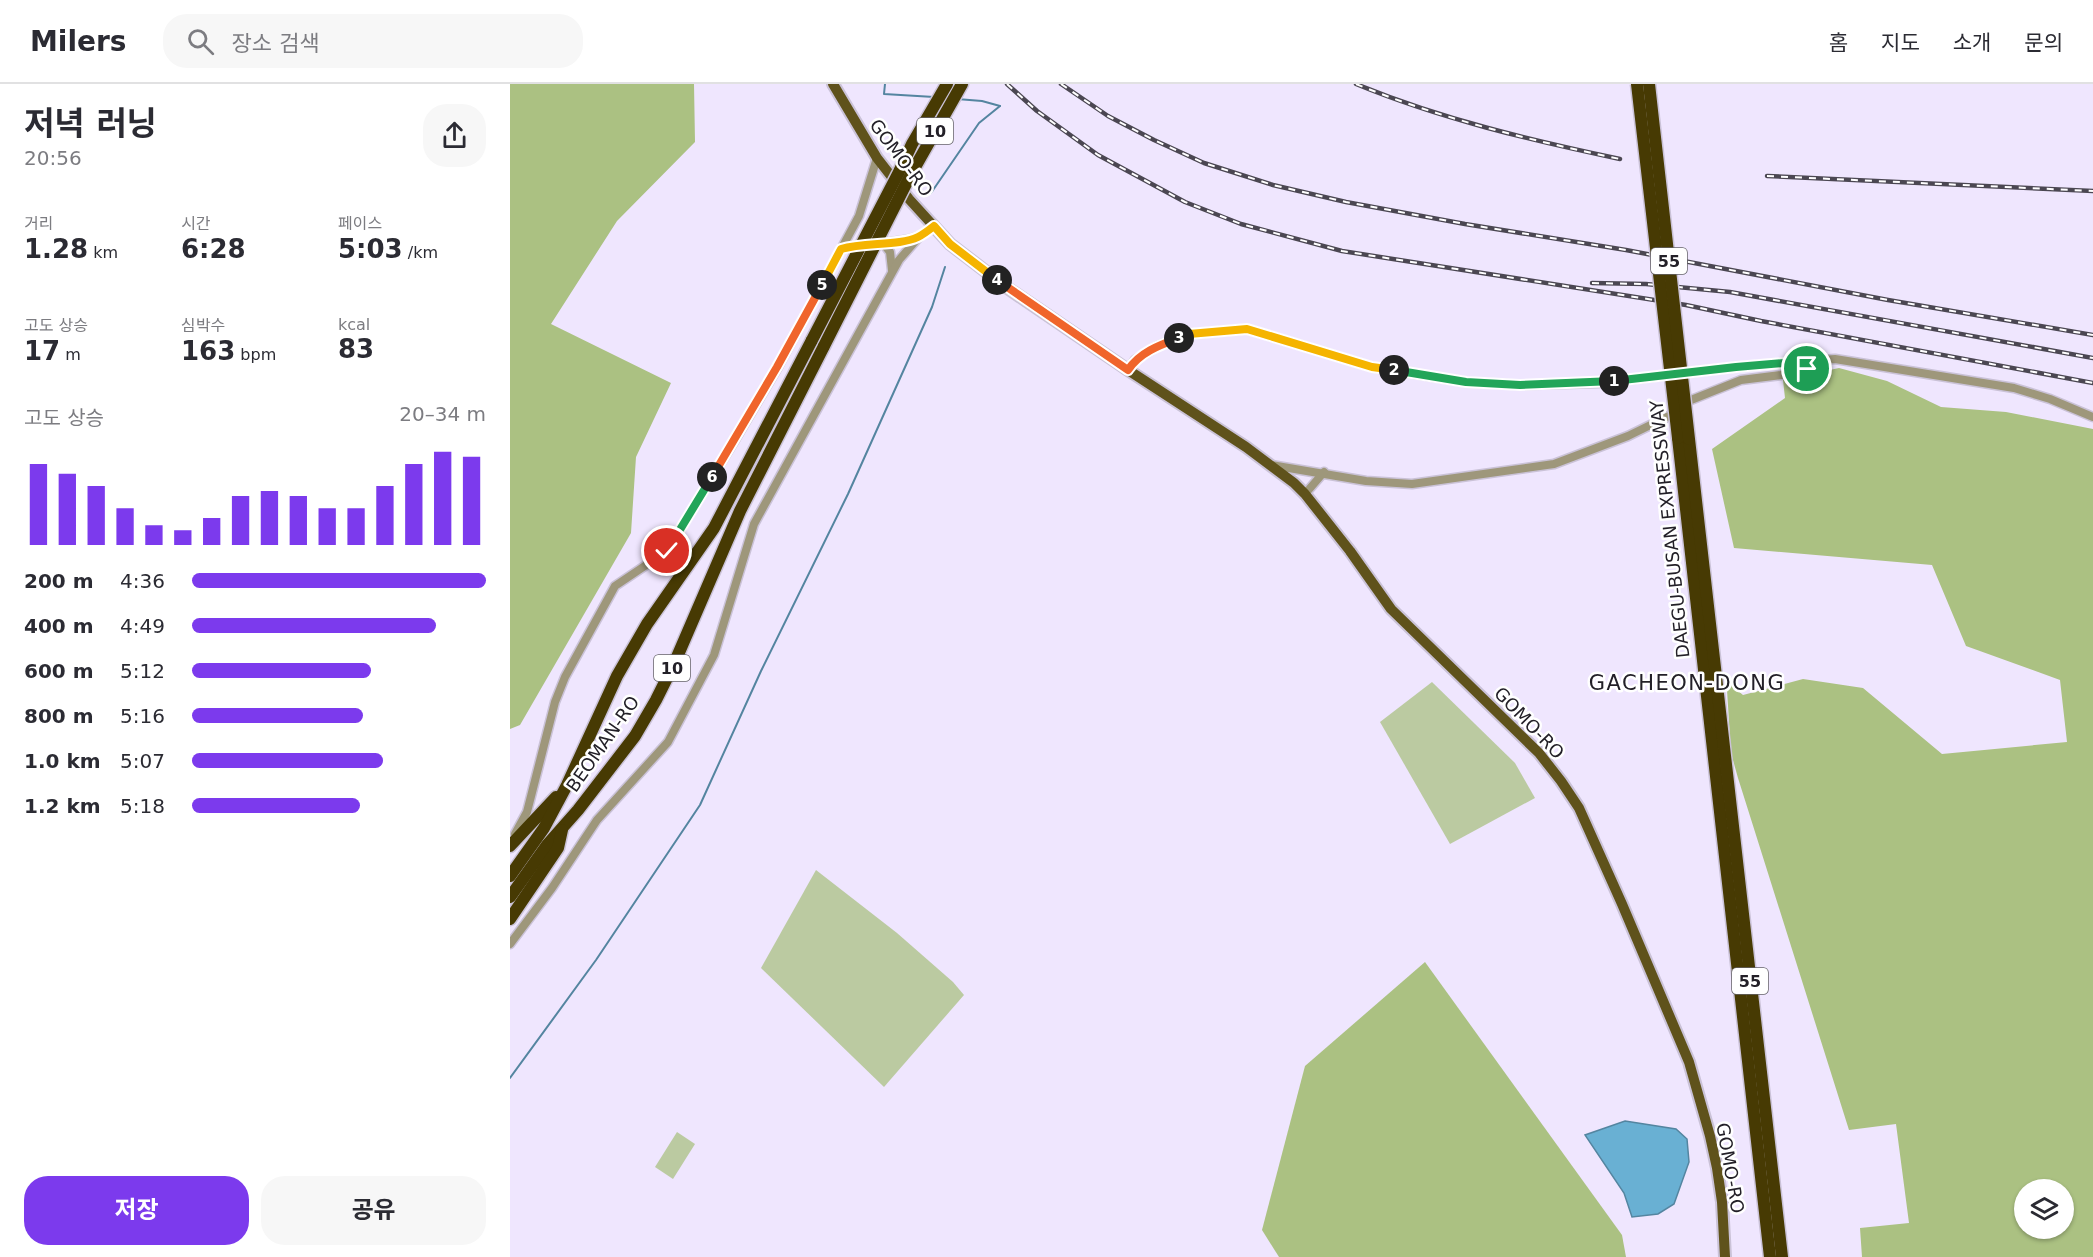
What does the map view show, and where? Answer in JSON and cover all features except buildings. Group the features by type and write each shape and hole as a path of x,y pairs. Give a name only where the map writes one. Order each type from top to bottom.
{"highway":[{"name":"BEOMAN-RO","path":"510,876 544,828 567,785 617,676 647,624 714,528 873,224 912,144 948,84"},
{"name":"BEOMAN-RO","path":"510,897 547,845 635,736 656,700 674,664 740,511 915,168 962,84"},
{"name":"DAEGU-BUSAN EXPRESSWAY","path":"1637,84 1683,439"},
{"name":"DAEGU-BUSAN EXPRESSWAY","path":"1649,84 1683,439 1702,608 1782,1257"},
{"name":"DAEGU-BUSAN EXPRESSWAY","path":"1714,706 1770,1257"},
{"path":"510,844 567,785"},
{"path":"510,919 558,848 563,827"}],"main road":[{"name":"GOMO-RO","path":"833,84 877,158 909,199 950,244 1006,287 1271,465 1305,494 1390,609 1539,753 1579,808 1689,1062 1717,1168 1722,1202 1725,1257"}],"street":[{"path":"510,844 527,812 555,702 565,677 615,586 667,551 772,376 859,216 877,158"},
{"path":"510,944 552,888 597,820 668,742 714,655 753,524 892,271 904,253 919,237 934,226"},
{"path":"841,249 919,237"},
{"path":"882,242 890,252 892,271"},
{"path":"1128,370 1135,360 1158,346 1189,334 1247,329 1372,367 1466,382 1520,385 1598,382 1835,359 2014,388 2050,399 2093,417"},
{"path":"1271,465 1324,472 1366,481 1412,484 1554,464 1628,436 1675,413 1681,404 1698,396 1741,380 1807,369 1820,360"},
{"path":"1305,494 1324,472"}],"green space":[{"path":"510,84 694,84 695,142 617,221 551,324 671,383 636,457 631,533 520,725 510,729"},
{"path":"1839,368 1887,381 1941,407 2006,412 2093,429 2093,1257 1862,1257 1860,1228 1909,1223 1896,1124 1849,1130 1731,753 1727,690 1731,685 1743,695 1803,679 1863,688 1942,754 2067,742 2060,680 1966,646 1932,565 1734,548 1712,449 1785,398 1783,380"},
{"path":"1432,682 1515,763 1535,798 1450,844 1380,722"},
{"path":"816,870 897,933 953,982 964,995 884,1087 761,968"},
{"path":"1425,962 1622,1235 1626,1257 1279,1257 1262,1230 1305,1066"},
{"path":"677,1132 695,1144 673,1179 655,1167"}],"water":[{"path":"1625,1121 1676,1129 1687,1139 1689,1162 1674,1204 1658,1214 1632,1217 1624,1193 1585,1135"}],"waterway":[{"path":"885,84 884,94 934,97"},
{"path":"957,99 982,101 1000,106"},
{"path":"931,193 979,123 1000,106"},
{"path":"510,1078 596,960 700,805 761,671 848,494 932,307 945,267"}],"railway":[{"path":"1007,84 1037,111 1098,155 1185,202 1241,224 1342,251 1686,305 2093,383"},
{"path":"1061,84 1108,116 1154,140 1204,163 1273,185 1346,202 1465,224 1626,250 1888,300 2093,335"},
{"path":"1356,84 1420,108 1486,128 1620,159"},
{"path":"1767,176 2093,191"},
{"path":"1592,283 1646,284 1730,292 2093,358"}],"district":[{"name":"GACHEON-DONG","path":"1687,683"}],"route":[{"path":"667,551 735,440 813,304 841,249 864,244 909,240 919,237 934,226 950,244 1006,287 1128,370 1135,360 1158,346 1189,334 1247,329 1372,367 1466,382 1520,385 1598,382 1820,360 1807,369"}]}
